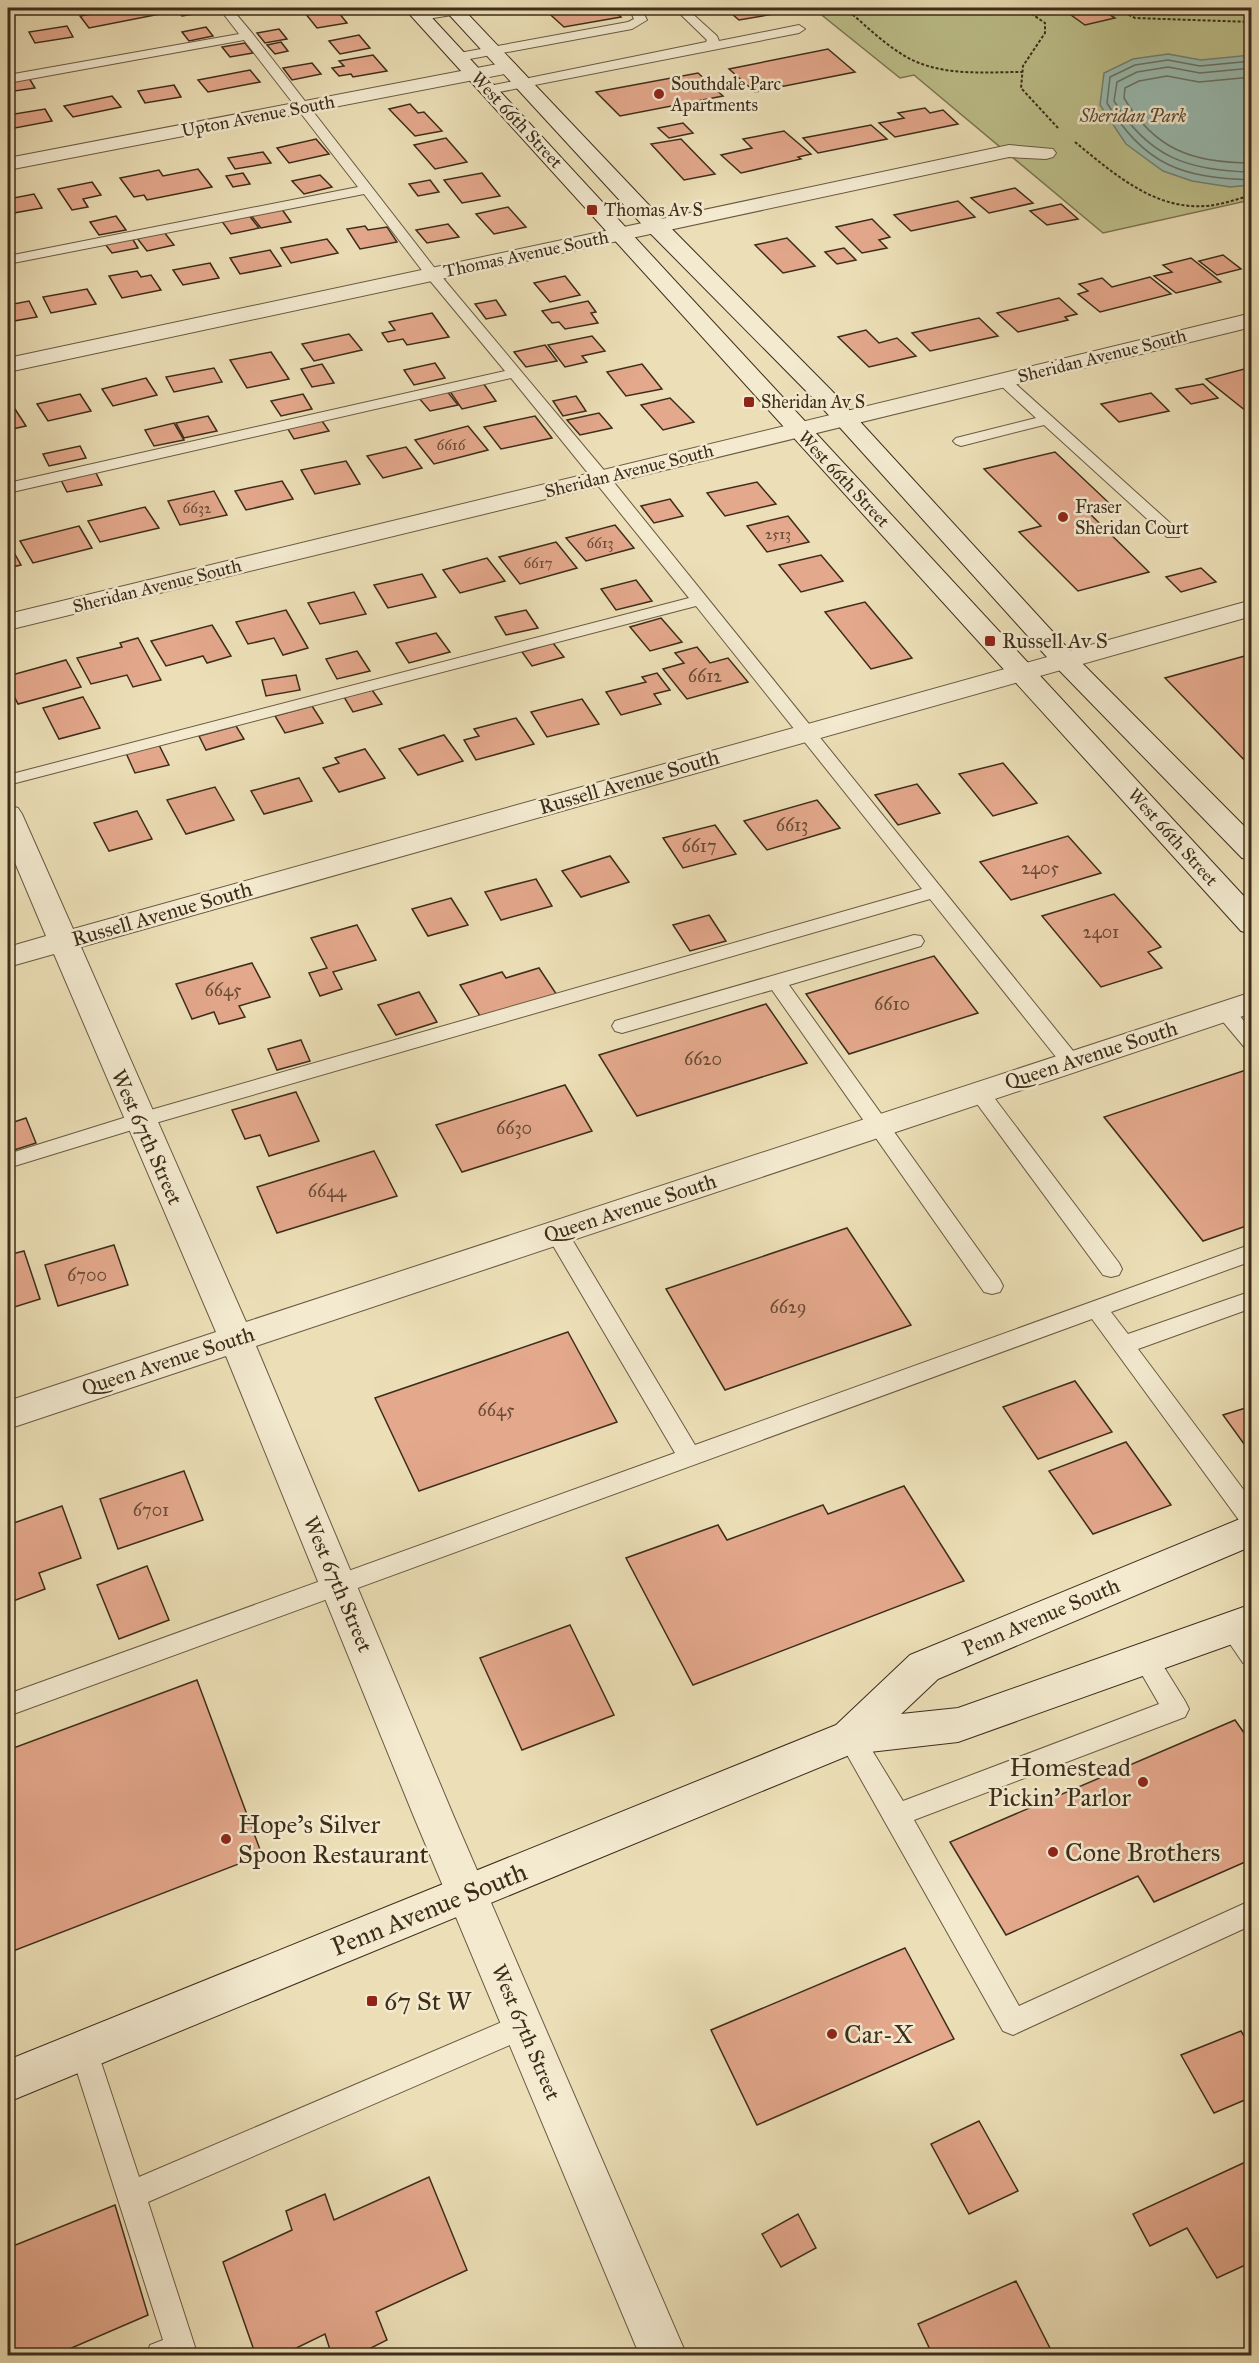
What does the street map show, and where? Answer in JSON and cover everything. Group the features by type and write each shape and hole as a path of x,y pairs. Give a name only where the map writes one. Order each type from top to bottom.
{"street":[{"name":"West 66th Street","path":"459,8 492,51 515,76 656,226 844,418 1064,660 1251,850"},
{"name":"West 66th Street","path":"417,12 622,234 798,430 1023,672 1251,924"},
{"name":"Upton Avenue South","path":"8,164 304,107 515,76"},
{"name":"Thomas Avenue South","path":"8,365 1009,151 1046,153"},
{"name":"Sheridan Avenue South","path":"8,622 1251,320"},
{"name":"Russell Avenue South","path":"8,957 1251,608"},
{"name":"West 67th Street","path":"8,814 236,1339 467,1894 664,2355"},
{"name":"Queen Avenue South","path":"8,1414 1238,1006"},
{"name":"Penn Avenue South","path":"850,1737 924,1667 1251,1529"},
{"name":"Penn Avenue South","path":"8,2081 850,1737 958,1725 1145,1659 1245,1635"}],"lane":[{"path":"225,8 432,274 602,478 1071,1062"},
{"path":"417,12 459,8"},
{"path":"459,57 632,25 640,20 635,8"},
{"path":"680,8 713,39 712,44 707,47"},
{"path":"515,76 707,47 800,29"},
{"path":"8,79 248,36"},
{"path":"8,260 367,189"},
{"path":"8,488 514,373"},
{"path":"1002,380 1173,534"},
{"path":"961,441 1047,420"},
{"path":"8,780 700,600"},
{"path":"8,1161 140,1120 934,892"},
{"path":"622,1026 914,940"},
{"path":"777,982 992,1286"},
{"path":"1238,1006 1251,1043"},
{"path":"979,1092 1111,1269"},
{"path":"556,1232 689,1456"},
{"path":"8,1705 337,1583 1251,1252"},
{"path":"1123,1345 1251,1299"},
{"path":"1096,1308 1251,1520"},
{"path":"897,1815 1176,1709 1145,1659"},
{"path":"850,1737 897,1815 1013,2022 1251,1912"},
{"path":"131,2195 523,2026"},
{"path":"84,2050 180,2347 161,2355"}],"path":[{"path":"845,8 903,55 917,63 948,70 1022,72"},
{"path":"1023,8 1045,23 1045,33 1023,66 1021,88 1050,121 1064,133"},
{"path":"1115,8 1135,18 1251,22"},
{"path":"1071,140 1121,179 1170,204 1207,206 1251,195"}],"green space":[{"name":"Sheridan Park","path":"813,8 1251,8 1251,200 1103,233 914,75 900,78"}],"water":[{"path":"1168,54 1201,60 1251,55 1251,185 1230,187 1192,181 1163,171 1126,144 1100,105 1104,73 1133,59"}],"building":[{"path":"129,8 155,8 160,14 89,28 80,16 104,12 106,14"},
{"path":"175,8 203,8 206,12 182,16"},
{"path":"335,8 347,23 317,28 305,13"},
{"path":"543,8 611,8 621,17 564,27"},
{"path":"725,8 787,8 791,11 739,20"},
{"path":"1099,8 1115,18 1085,25 1064,10"},
{"path":"67,26 73,37 35,43 29,32"},
{"path":"206,27 213,36 189,41 182,32"},
{"path":"279,29 287,39 265,43 257,33"},
{"path":"359,35 370,48 340,54 329,41"},
{"path":"281,42 288,51 275,54 267,45"},
{"path":"245,43 253,53 230,57 222,47"},
{"path":"828,49 855,72 755,92 729,69"},
{"path":"373,55 387,71 353,77 351,74 339,76 332,68 344,66 339,61"},
{"path":"312,63 321,74 292,80 283,68"},
{"path":"250,70 260,82 208,92 198,80"},
{"name":"Southdale Parc Apartments","path":"698,73 723,96 620,116 596,92"},
{"path":"29,78 35,88 8,92 8,81"},
{"path":"174,85 181,97 145,103 138,91"},
{"path":"112,96 121,107 73,117 64,106"},
{"path":"410,104 418,113 424,112 442,131 415,136 389,109"},
{"path":"925,108 930,113 943,110 958,124 895,137 879,123 904,118 898,113"},
{"path":"45,109 52,121 15,128 8,115"},
{"path":"683,123 693,133 669,138 658,128"},
{"path":"871,125 887,139 818,153 803,138"},
{"path":"784,131 811,154 798,157 801,159 741,173 721,155 752,148 743,139"},
{"path":"446,138 467,162 435,169 414,145"},
{"path":"316,139 329,154 289,163 277,148"},
{"path":"681,139 715,174 684,180 651,144"},
{"path":"263,152 271,163 235,169 228,158"},
{"path":"198,169 212,187 147,200 144,195 134,197 120,178 159,170 163,176"},
{"path":"243,173 250,184 233,187 226,176"},
{"path":"482,173 500,196 462,203 444,180"},
{"path":"320,175 332,187 304,194 292,181"},
{"path":"430,180 439,192 418,196 409,184"},
{"path":"92,182 101,195 83,199 88,207 72,210 58,189"},
{"path":"1015,188 1033,203 989,213 971,198"},
{"path":"34,194 42,208 8,214 8,199"},
{"path":"958,201 975,217 911,231 894,215"},
{"path":"1061,204 1078,219 1047,225 1030,211"},
{"path":"508,207 526,227 494,234 476,214"},
{"path":"281,208 291,222 261,228 250,214"},
{"path":"248,214 259,228 231,234 221,220"},
{"path":"116,216 126,230 99,235 90,222"},
{"path":"872,219 890,237 879,240 887,248 862,253 836,227"},
{"path":"448,224 459,237 427,243 416,230"},
{"path":"365,226 368,230 387,227 397,242 360,249 347,229"},
{"path":"164,232 174,245 147,251 137,238"},
{"path":"132,238 138,248 112,253 105,244"},
{"path":"787,238 815,266 783,273 755,245"},
{"path":"327,239 338,253 291,263 281,248"},
{"path":"844,248 856,260 837,264 825,252"},
{"path":"270,250 281,266 240,274 230,258"},
{"path":"1223,255 1241,269 1217,275 1199,261"},
{"path":"1191,258 1221,282 1176,293 1154,276 1172,272 1163,265"},
{"path":"210,263 219,278 183,285 173,270"},
{"path":"137,271 141,277 151,275 161,290 122,298 109,276"},
{"path":"565,276 580,295 550,302 534,283"},
{"path":"1150,277 1171,294 1100,312 1078,294 1088,291 1079,284 1102,278 1112,287"},
{"path":"87,289 96,304 51,313 43,297"},
{"path":"1059,298 1077,314 1065,317 1068,320 1018,332 997,313"},
{"path":"496,300 506,315 486,319 475,304"},
{"path":"29,301 37,317 8,322 8,305"},
{"path":"588,301 596,312 591,313 598,323 565,329 559,322 552,323 542,311"},
{"path":"432,313 449,337 407,345 403,339 388,342 382,333 395,330 389,322"},
{"path":"979,318 998,336 930,351 912,333"},
{"path":"866,330 879,343 897,338 916,356 869,367 838,337"},
{"path":"349,334 362,350 314,361 302,344"},
{"path":"592,336 605,351 582,356 587,362 565,367 548,345"},
{"path":"545,345 557,361 526,367 514,352"},
{"path":"271,352 289,379 247,388 230,360"},
{"path":"435,363 445,378 414,385 404,370"},
{"path":"322,364 334,383 312,387 301,369"},
{"path":"642,364 662,389 626,396 607,372"},
{"path":"214,368 222,382 174,392 166,377"},
{"path":"1248,368 1252,371 1252,410 1246,411 1206,379"},
{"path":"146,378 157,395 113,406 102,389"},
{"path":"483,383 496,401 462,409 449,390"},
{"path":"1203,384 1218,398 1191,404 1176,389"},
{"path":"446,390 458,405 430,411 418,397"},
{"path":"1151,393 1169,411 1119,422 1101,404"},
{"path":"80,394 91,411 48,421 37,404"},
{"path":"303,394 312,409 281,416 271,401"},
{"path":"576,396 586,411 563,416 553,401"},
{"path":"670,398 694,422 663,430 641,405"},
{"path":"15,409 26,426 8,430 8,410"},
{"path":"599,413 612,428 580,435 567,420"},
{"path":"208,416 217,431 184,438 176,423"},
{"path":"535,416 552,438 501,449 484,427"},
{"path":"320,418 329,431 294,439 286,426"},
{"path":"174,423 184,440 154,446 145,430"},
{"path":"468,426 488,450 434,464 415,440"},
{"path":"80,446 86,458 49,466 43,454"},
{"path":"406,447 422,468 383,478 367,456"},
{"name":"Fraser Sheridan Court","path":"1055,452 1108,502 1084,508 1149,572 1078,591 1019,532 1041,526 984,469"},
{"path":"346,461 360,484 315,494 301,470"},
{"path":"95,471 102,485 67,492 60,478"},
{"path":"282,481 293,499 246,510 235,491"},
{"path":"757,482 776,504 725,516 707,493"},
{"path":"214,491 227,515 180,525 168,501"},
{"path":"670,499 683,516 654,523 641,506"},
{"path":"145,507 159,528 100,542 88,521"},
{"path":"788,516 809,542 767,552 747,526"},
{"path":"615,525 634,548 586,561 566,538"},
{"path":"79,526 92,548 33,563 20,541"},
{"path":"8,542 21,565 8,568"},
{"path":"556,542 577,568 520,584 499,557"},
{"path":"821,555 843,581 801,592 779,565"},
{"path":"487,558 505,581 460,593 443,570"},
{"path":"1201,568 1216,582 1181,592 1166,577"},
{"path":"422,574 436,597 388,608 374,585"},
{"path":"636,580 652,601 616,610 601,589"},
{"path":"354,592 366,614 320,624 308,603"},
{"path":"865,602 912,658 871,669 825,612"},
{"path":"286,610 308,648 283,655 274,638 248,644 236,622"},
{"path":"526,610 538,628 506,635 495,617"},
{"path":"661,618 682,642 650,651 630,627"},
{"path":"212,625 231,656 207,663 203,656 166,666 151,641"},
{"path":"436,633 450,652 409,663 396,643"},
{"path":"138,638 161,680 133,687 127,675 91,684 77,658 122,647 120,643"},
{"path":"553,643 564,657 532,666 522,652"},
{"path":"697,647 710,663 728,658 748,682 687,699 663,669 684,663 675,653"},
{"path":"357,651 370,671 337,679 326,659"},
{"path":"1252,654 1252,768 1165,678"},
{"path":"66,660 81,687 18,704 8,684 8,676"},
{"path":"657,673 670,690 654,694 661,704 621,715 606,692 646,682 642,677"},
{"path":"296,675 300,690 266,696 262,680"},
{"path":"372,690 382,704 353,712 344,697"},
{"path":"83,697 100,728 59,739 43,708"},
{"path":"582,699 599,724 547,737 531,712"},
{"path":"312,706 323,723 285,733 275,716"},
{"path":"516,718 534,744 476,760 464,740 479,736 474,729"},
{"path":"236,726 244,739 206,750 199,736"},
{"path":"444,735 463,761 418,775 399,749"},
{"path":"159,745 169,765 135,773 126,753"},
{"path":"365,749 385,778 339,792 323,768 339,763 335,758"},
{"path":"1003,763 1037,803 993,816 959,774"},
{"path":"299,778 312,801 264,814 251,791"},
{"path":"917,784 940,813 898,825 875,795"},
{"path":"215,787 234,820 186,834 167,800"},
{"path":"817,800 840,828 767,850 744,821"},
{"path":"137,811 152,839 109,851 94,823"},
{"path":"715,825 736,854 683,868 663,838"},
{"path":"1068,836 1101,873 1011,900 980,862"},
{"path":"610,856 629,882 581,897 562,871"},
{"path":"536,879 552,906 501,920 485,892"},
{"path":"1114,894 1161,947 1148,952 1162,968 1101,987 1042,916"},
{"path":"451,898 468,925 428,936 412,909"},
{"path":"709,915 726,941 690,951 673,925"},
{"path":"357,925 376,960 333,972 342,989 320,996 309,973 327,968 311,938"},
{"path":"934,956 978,1013 849,1054 806,994"},
{"path":"252,963 270,997 239,1006 245,1017 219,1024 214,1012 192,1019 176,984"},
{"path":"539,968 557,995 482,1019 460,985 502,972 506,978"},
{"path":"419,992 437,1022 396,1035 378,1005"},
{"path":"766,1004 807,1063 637,1116 599,1055"},
{"path":"301,1040 310,1061 277,1070 268,1049"},
{"path":"1252,1068 1252,1224 1203,1241 1104,1117"},
{"path":"565,1085 592,1131 462,1172 436,1125"},
{"path":"296,1092 319,1141 269,1156 260,1135 245,1139 232,1110"},
{"path":"26,1118 36,1143 8,1152 8,1124"},
{"path":"374,1151 397,1196 277,1233 257,1187"},
{"path":"847,1228 911,1325 725,1390 666,1289"},
{"path":"114,1245 128,1285 58,1306 45,1265"},
{"path":"24,1251 40,1299 8,1309 8,1255"},
{"path":"568,1332 617,1422 419,1491 375,1398"},
{"path":"1075,1381 1112,1432 1038,1459 1003,1407"},
{"path":"1252,1406 1252,1455 1223,1415"},
{"path":"1126,1442 1171,1505 1093,1534 1049,1471"},
{"path":"184,1471 203,1520 118,1549 100,1499"},
{"path":"904,1486 964,1581 693,1685 626,1558 718,1525 727,1540 823,1505 828,1514"},
{"path":"62,1506 81,1558 39,1573 45,1589 8,1603 8,1525"},
{"path":"147,1566 169,1620 119,1639 97,1585"},
{"path":"570,1625 614,1715 522,1750 480,1658"},
{"path":"197,1680 262,1855 8,1953 8,1750"},
{"path":"1235,1720 1252,1744 1252,1859 1154,1902 1138,1876 1006,1935 950,1842"},
{"name":"Car-X","path":"905,1948 954,2039 757,2125 711,2030"},
{"path":"1241,2031 1252,2049 1252,2097 1214,2113 1181,2055"},
{"path":"979,2121 1018,2191 969,2214 931,2144"},
{"path":"1252,2159 1252,2262 1217,2278 1187,2228 1150,2246 1133,2214"},
{"path":"429,2177 467,2270 376,2312 387,2340 355,2356 332,2356 325,2334 280,2356 256,2356 223,2262 292,2230 286,2211 325,2194 334,2220"},
{"path":"115,2205 148,2315 53,2356 8,2356 8,2248"},
{"path":"798,2214 816,2248 781,2267 762,2234"},
{"path":"1016,2281 1054,2356 933,2356 918,2324"}],"place":[{"name":"Southdale Parc Apartments","path":"659,94"},
{"name":"Thomas Av S","path":"592,210"},
{"name":"Sheridan Av S","path":"749,402"},
{"name":"Fraser Sheridan Court","path":"1063,517"},
{"name":"Russell Av S","path":"990,641"},
{"name":"Homestead Pickin' Parlor","path":"1143,1782"},
{"name":"Hope's Silver Spoon Restaurant","path":"226,1839"},
{"name":"Cone Brothers","path":"1053,1852"},
{"name":"67 St W","path":"372,2001"},
{"name":"Car-X","path":"832,2034"}]}
